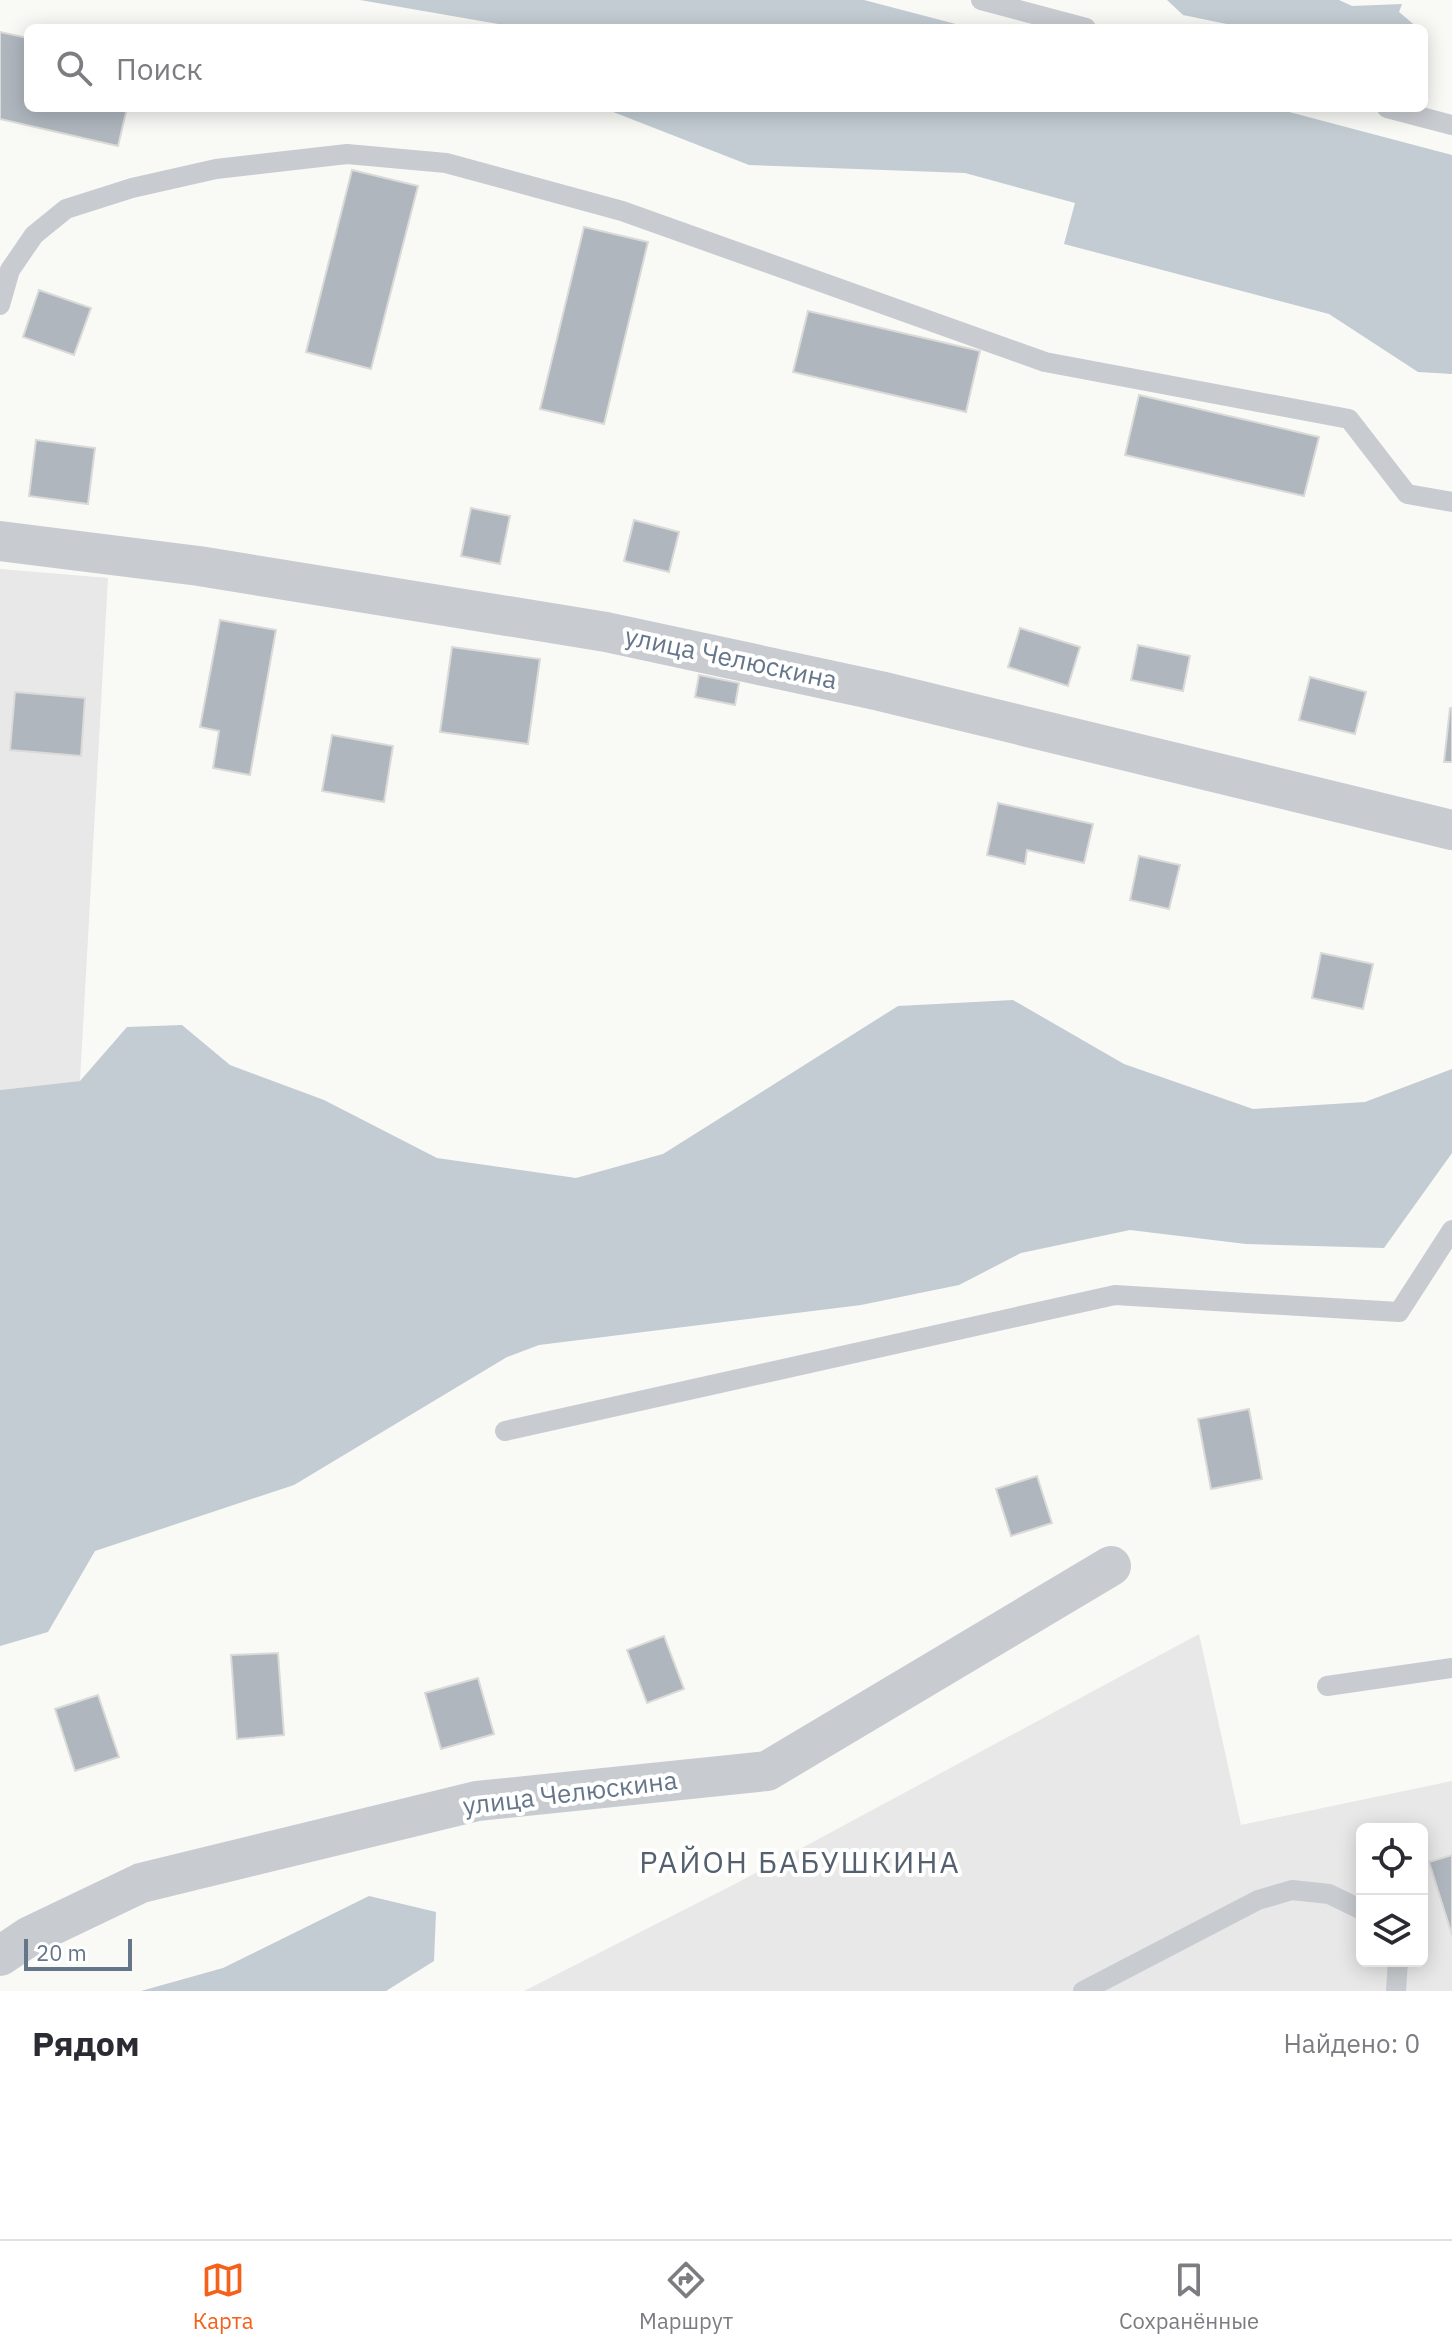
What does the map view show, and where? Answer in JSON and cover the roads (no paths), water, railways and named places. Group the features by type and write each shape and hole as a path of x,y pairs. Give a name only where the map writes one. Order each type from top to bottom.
{"street":[{"name":"улица Челюскина","path":"0,541 199,566 606,632 880,691 1452,830"},
{"name":"улица Челюскина","path":"0,1956 30,1936 141,1883 477,1801 767,1771 1111,1566"}],"lane":[{"path":"981,0 1071,24"},
{"path":"1402,112 1452,125"},
{"path":"0,305 10,270 34,235 66,209 132,188 216,169 347,154 446,163 622,211 1045,362 1349,419 1407,494 1452,502"},
{"path":"505,1431 1115,1295 1399,1312 1452,1230"},
{"path":"1327,1686 1452,1668"},
{"path":"1083,1991 1258,1900 1292,1890 1329,1894 1356,1907"},
{"path":"1396,1991 1398,1967"}],"district":[{"name":"РАЙОН БАБУШКИНА","path":"800,1863"}]}
